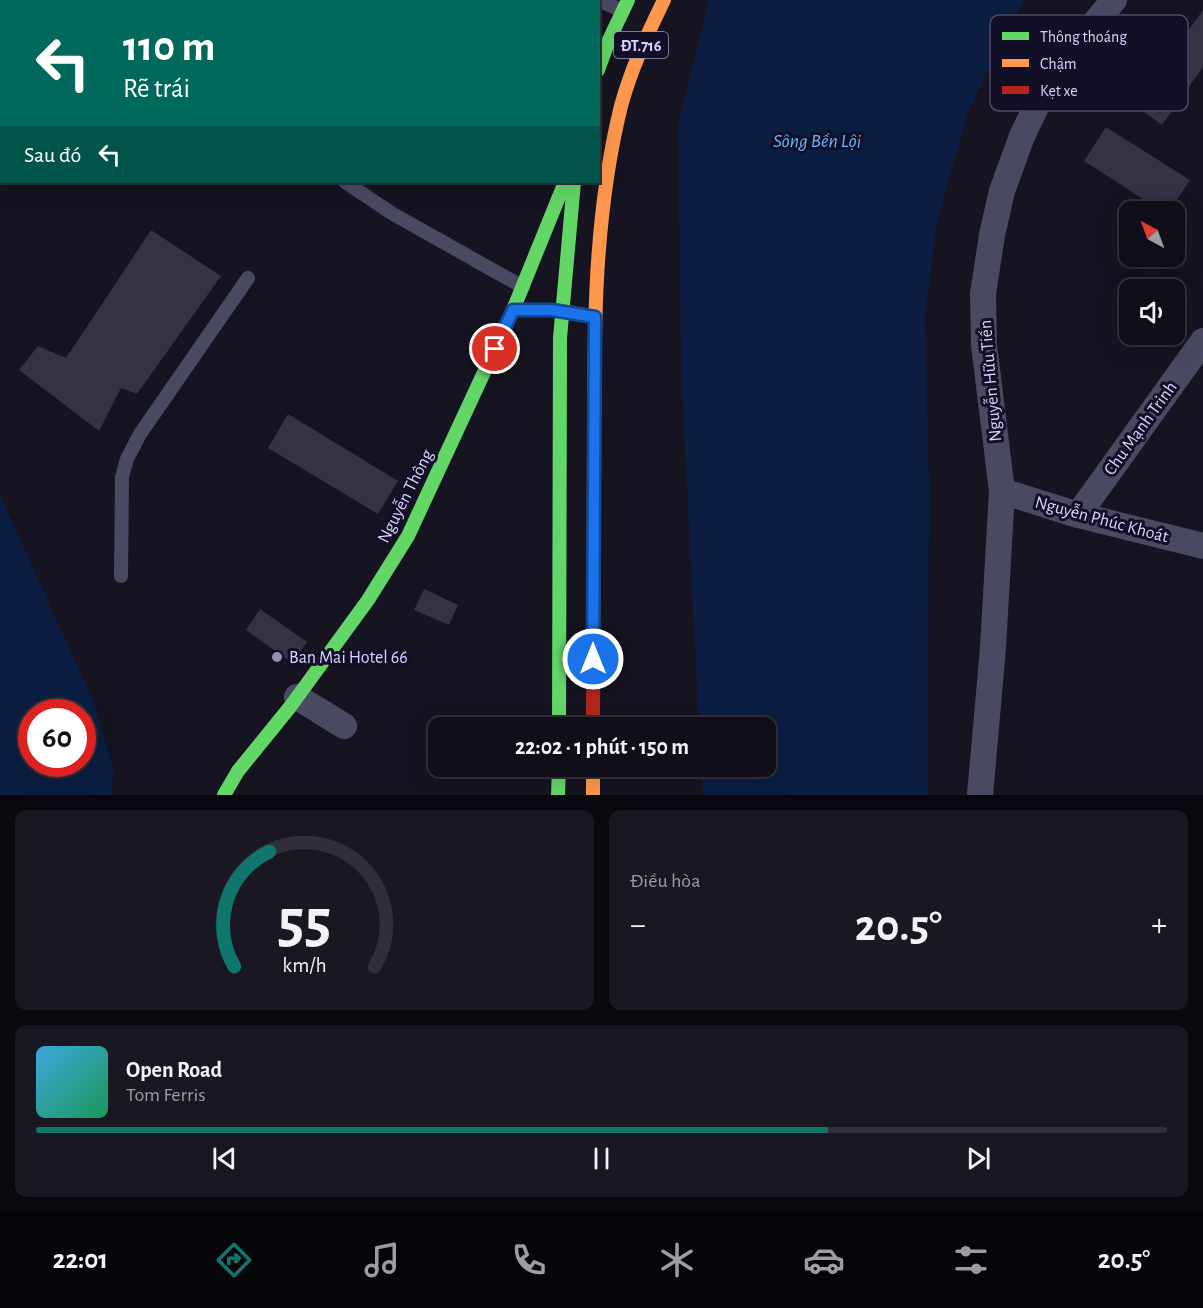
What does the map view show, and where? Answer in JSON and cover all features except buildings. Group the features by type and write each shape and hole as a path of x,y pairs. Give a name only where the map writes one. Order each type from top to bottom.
{"main road":[{"name":"ĐT.716","path":"593,717 595,317 603,212 625,93 639,50 664,0"},
{"name":"ĐT.716","path":"600,62 625,6"},
{"name":"Nguyễn Thông","path":"224,795 238,771 297,697 368,600 408,536 513,310 565,183"},
{"path":"559,717 561,311 574,183"},
{"path":"513,310 561,311 595,317"},
{"path":"558,795 559,777"},
{"path":"592,795 593,777"}],"street":[{"name":"Nguyễn Hữu Tiến","path":"1101,15 1114,0"},
{"name":"Nguyễn Hữu Tiến","path":"980,795 993,648 1002,491 984,345 983,294 992,235 1002,191 1022,136 1034,111"},
{"name":"Chu Mạnh Trinh","path":"1078,514 1203,341"},
{"name":"Nguyễn Phúc Khoát","path":"1002,491 1078,514 1203,546"},
{"path":"297,697 344,726"}],"lane":[{"path":"600,0 625,6"},
{"path":"346,183 393,214 523,287"},
{"path":"121,576 122,477 127,459 140,434 249,278"}],"water":[{"name":"Sông Bến Lội","path":"709,0 1024,0 1016,15 990,15 990,65 968,113 937,221 925,315 929,480 928,795 703,795 702,777 776,777 776,717 698,717 681,368 678,126"},
{"path":"0,495 92,699 18,699 18,777 96,777 96,710 113,768 112,795 0,795"}],"traffic: fast":[{"path":"600,65 628,0"},
{"path":"224,795 238,771 290,707 368,600 408,536 513,310 565,183"},
{"path":"559,717 560,338 574,183"},
{"path":"513,310 552,310 590,316"},
{"path":"558,795 559,777"}],"traffic: slow":[{"path":"594,439 595,314 605,188 625,92 640,52 664,0"},
{"path":"593,777 593,795"}],"traffic: jam":[{"path":"593,717 594,439"}],"place":[{"name":"Ban Mai Hotel 66","path":"277,657"}],"route":[{"path":"495,349 513,310 552,310 595,317 593,659"}]}
